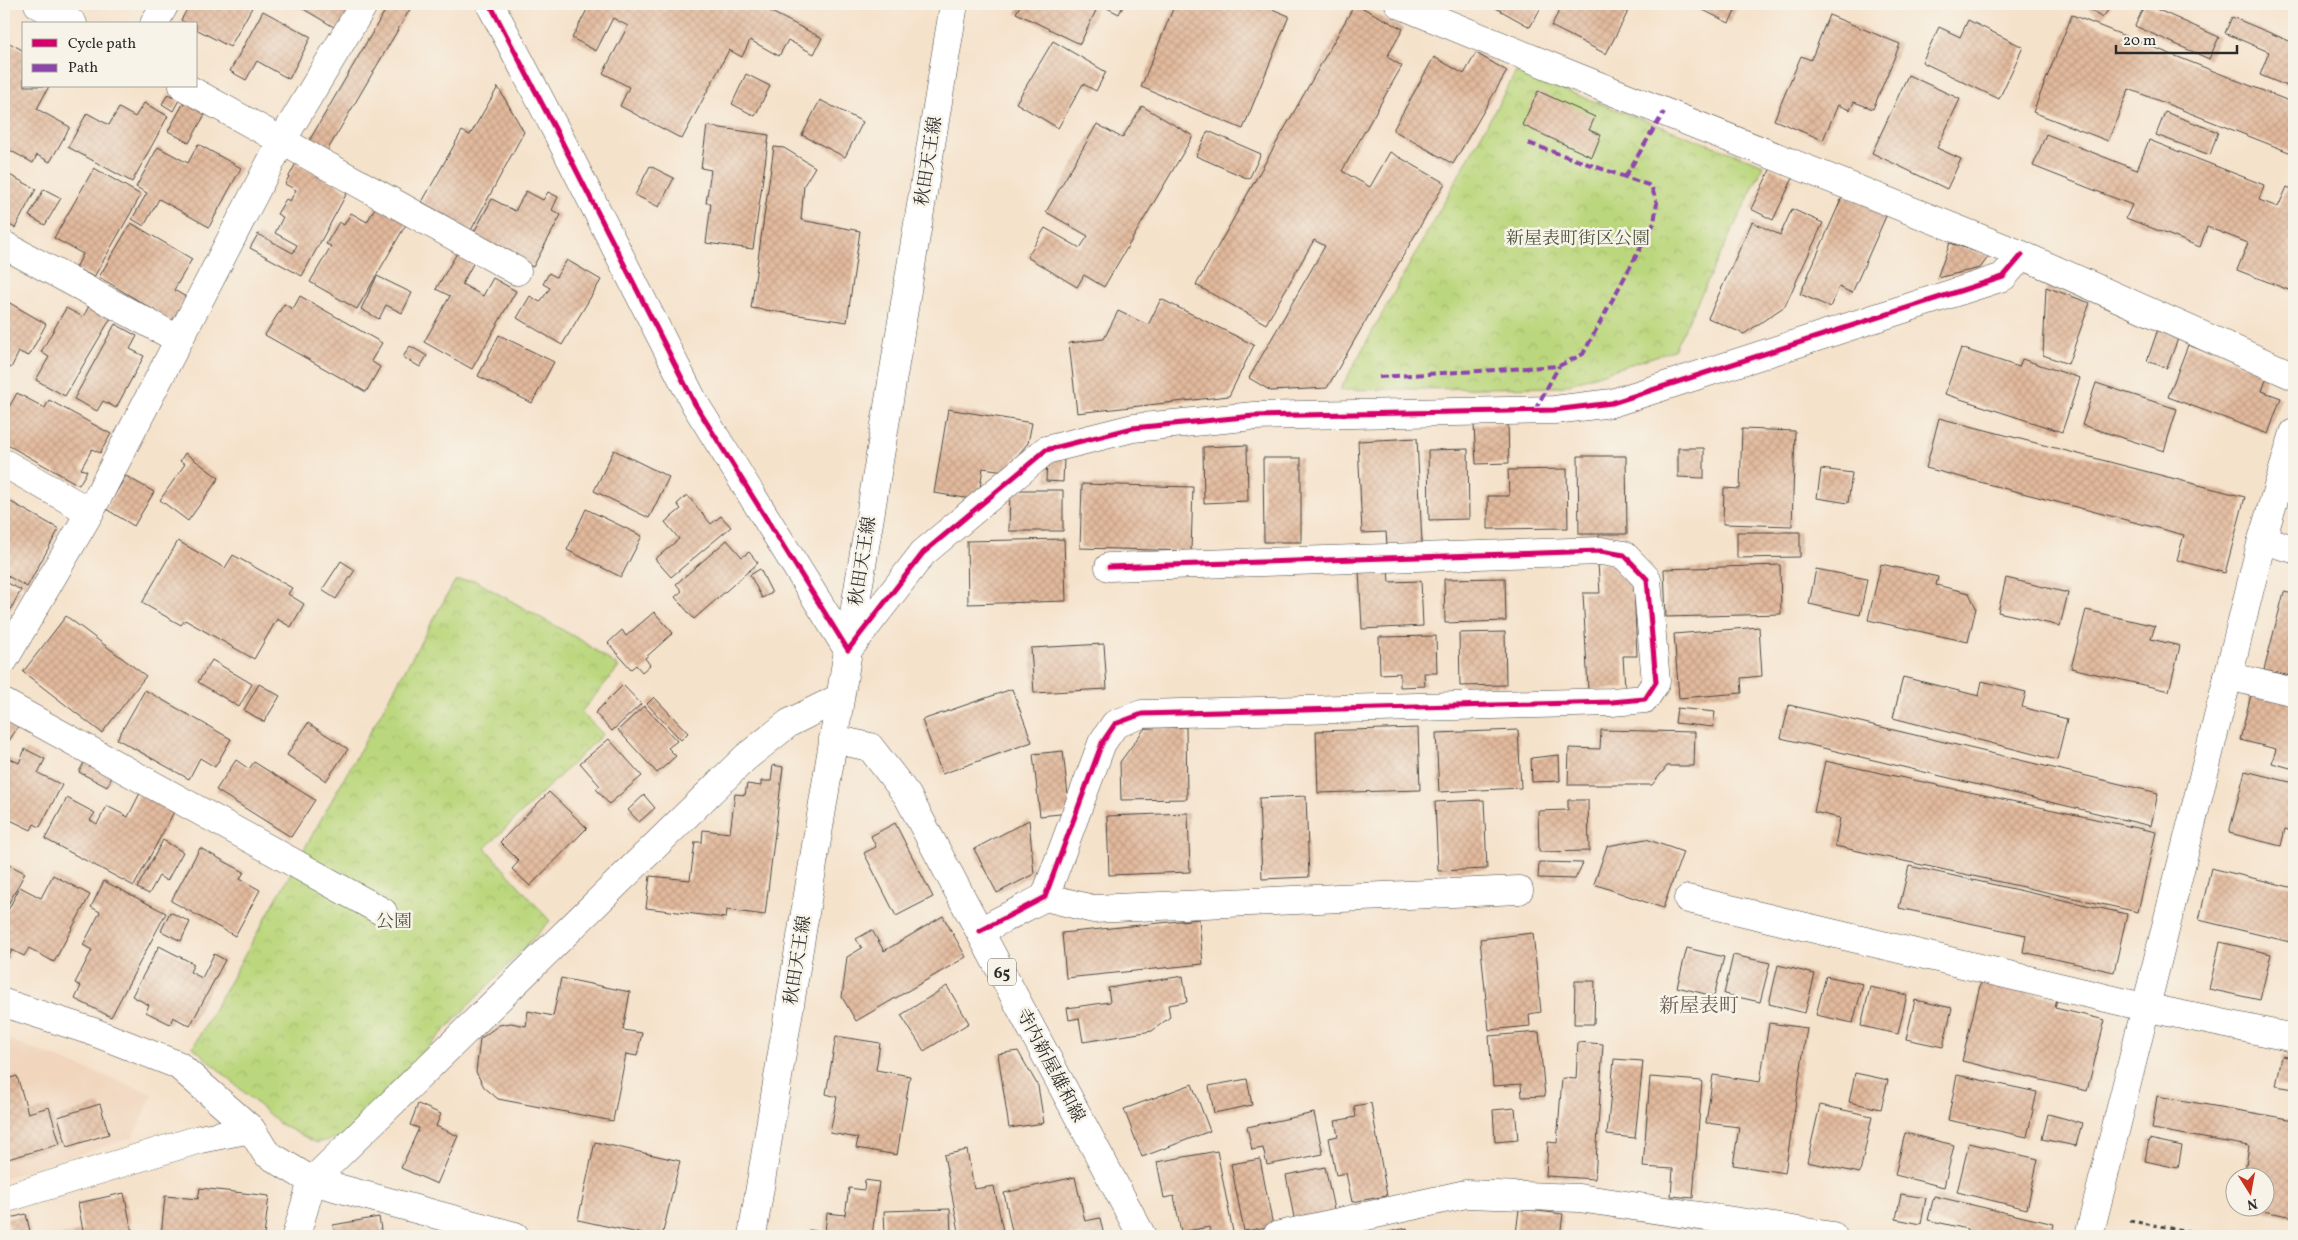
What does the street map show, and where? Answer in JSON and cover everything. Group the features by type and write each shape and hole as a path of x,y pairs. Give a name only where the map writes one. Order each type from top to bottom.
{"street":[{"path":"38,4 70,22"},
{"path":"155,22 164,4"},
{"path":"4,660 90,512 281,142 364,4"},
{"path":"490,4 695,404 848,650 922,553 1046,450 1133,428 1254,416 1554,410 1612,403 2003,277 2022,255"},
{"name":"秋田天王線","path":"752,1236 954,4"},
{"path":"1417,7 1578,78 2022,255 2294,376"},
{"path":"186,88 517,271"},
{"path":"4,245 178,339"},
{"path":"2091,1226 2144,1007 2262,540 2294,433"},
{"path":"4,463 90,512"},
{"path":"2262,540 2294,549"},
{"path":"1045,897 1102,743 1115,724 1142,714 1612,702 1645,699 1656,682 1648,580 1624,555 1601,551 1109,567"},
{"path":"2228,676 2294,692"},
{"path":"296,1236 312,1181 745,758 789,723 839,698"},
{"path":"4,703 383,912"},
{"name":"寺内新屋雄和線","path":"833,739 870,747 908,795 1142,1236"},
{"path":"980,931 1045,897 1093,908 1519,890"},
{"path":"1688,899 2144,1007 2294,1038"},
{"path":"4,1003 91,1031 178,1064 251,1129 266,1153 312,1181 515,1236"},
{"path":"4,1199 200,1139 251,1129"},
{"path":"1276,1236 1466,1194 1578,1198 1833,1236"}],"path":[{"path":"2091,1226 2218,1236"}],"shaded area":[{"path":"4,1038 153,1094 133,1137 4,1178"}],"green space":[{"name":"新屋表町街区公園","path":"1516,72 1764,165 1674,350 1560,387 1340,390"},
{"name":"公園","path":"474,580 582,641 619,667 581,712 603,734 485,848 550,921 342,1137 317,1143 280,1124 193,1047 455,581"}],"building":[{"path":"190,4 254,4 230,47 198,30 198,22 184,22 181,20"},
{"path":"295,4 355,4 339,30"},
{"path":"389,4 413,4 327,151 309,141"},
{"path":"590,4 756,4 822,38 814,54 788,40 779,56 750,40 742,57 729,50 682,139 620,106 629,87 603,73 628,26 613,18 596,51 572,38"},
{"path":"1021,4 1099,4 1080,44 1016,13"},
{"path":"1099,4 1124,4 1119,14"},
{"path":"1175,4 1260,4 1289,16 1243,129 1141,87"},
{"path":"1355,4 1403,29 1387,57 1402,66 1342,171 1370,187 1390,152 1445,183 1327,388 1271,391 1249,378 1325,246 1314,240 1266,324 1196,285"},
{"path":"1496,4 1543,4 1530,27 1494,7"},
{"path":"1563,4 1632,4 1606,54 1551,26"},
{"path":"1691,4 1739,4 1729,23"},
{"path":"2082,4 2113,4 2102,18"},
{"path":"2145,4 2219,37 2209,59 2135,26"},
{"path":"263,11 311,37 289,79 257,61 246,80 230,71"},
{"path":"1829,15 1900,44 1873,109 1854,102 1850,110 1838,105 1823,140 1774,120 1801,56 1811,60"},
{"path":"2072,15 2294,103 2294,154 2129,89 2108,141 2033,112"},
{"path":"2232,17 2294,43 2294,89 2260,75 2269,52 2225,33"},
{"path":"1968,20 2023,47 1999,99 1922,62 1939,27 1960,37"},
{"path":"4,40 22,50 22,88 48,88 37,109 70,127 50,162 37,155 33,163 4,147"},
{"path":"1053,41 1106,72 1096,91 1083,84 1058,128 1016,103"},
{"path":"1476,53 1507,71 1453,164 1393,130 1434,57 1464,74"},
{"path":"746,74 770,86 755,116 732,104"},
{"path":"1908,75 1960,99 1937,148 1961,159 1947,189 1872,153"},
{"path":"498,87 524,132 471,230 422,202 462,131 470,135"},
{"path":"1538,91 1595,117 1589,130 1601,135 1592,157 1522,125"},
{"path":"168,94 179,100 173,111 162,104"},
{"path":"187,97 208,109 189,143 168,131"},
{"path":"820,100 863,122 845,157 802,135"},
{"path":"144,103 168,116 132,182 68,147 87,113 109,125 119,108 135,117"},
{"path":"1142,106 1193,136 1104,287 1084,275 1077,287 1027,257 1045,228 1080,248 1088,236 1046,212 1097,124 1122,138"},
{"path":"2165,112 2218,132 2210,155 2156,135"},
{"path":"707,126 769,135 753,249 706,243 711,203 706,203 711,170 701,168"},
{"path":"1208,131 1261,154 1249,179 1196,156"},
{"path":"2046,134 2137,170 2149,140 2264,185 2259,200 2278,207 2287,187 2294,190 2294,292 2237,270 2248,243 2207,227 2200,247 2126,218 2132,205 2033,166"},
{"path":"198,144 241,168 209,227 159,199 144,226 132,219 147,193 136,187 158,147 188,163"},
{"path":"774,147 784,148 815,167 804,185 801,220 860,231 847,322 751,308"},
{"path":"296,163 348,191 302,276 250,248 258,234 293,253 297,245 275,233 283,217 277,214 286,199 290,201 296,190 285,184"},
{"path":"650,166 674,178 659,207 635,195"},
{"path":"94,168 141,195 94,277 76,268 83,254 54,238"},
{"path":"1771,168 1793,178 1773,220 1751,209"},
{"path":"4,172 36,189 15,228 4,222"},
{"path":"44,189 61,198 45,225 29,216"},
{"path":"526,191 543,200 548,192 558,197 552,210 561,215 533,267 473,234 492,199 515,211"},
{"path":"1843,195 1887,214 1852,293 1839,287 1830,307 1800,294"},
{"path":"377,204 408,221 357,309 310,282 331,246 326,244 339,222 344,225 351,213 367,222"},
{"path":"1792,209 1823,223 1785,306 1744,334 1708,318 1752,222 1780,235"},
{"path":"131,223 192,259 174,290 186,297 172,321 99,277"},
{"path":"1950,243 1989,256 1980,268 1937,278"},
{"path":"457,253 474,262 462,284 483,296 493,278 516,291 472,369 424,342 450,296 436,289"},
{"path":"567,260 601,280 562,345 517,318 530,296 540,302 550,288 543,284 549,273 556,277"},
{"path":"377,276 412,293 402,313 386,305 379,319 361,309"},
{"path":"2046,287 2090,303 2068,364 2043,355"},
{"path":"300,296 382,343 371,361 380,367 366,392 265,335 284,304 293,309"},
{"path":"1161,299 1254,345 1229,396 1077,413 1069,343 1104,339 1118,311 1148,325"},
{"path":"8,302 46,324 29,356 19,352 11,368 4,364 4,309"},
{"path":"89,306 111,318 65,396 36,380 49,357 41,352 66,308 83,317"},
{"path":"115,324 137,336 130,349 144,356 116,408 103,401 97,411 74,399"},
{"path":"2158,329 2179,336 2167,368 2147,361"},
{"path":"499,335 554,362 532,403 478,376"},
{"path":"2188,345 2268,374 2262,391 2281,398 2268,434 2168,397"},
{"path":"410,346 427,356 420,367 403,357"},
{"path":"1961,348 2019,367 2022,359 2080,378 2062,432 1945,394"},
{"path":"4,383 8,386 4,395"},
{"path":"2096,383 2177,409 2164,451 2082,425"},
{"path":"17,393 45,408 49,400 111,434 100,453 92,449 81,469 87,471 79,485 4,443 4,416"},
{"path":"948,409 1032,423 1028,443 1005,471 983,468 978,500 934,493"},
{"path":"1939,418 2245,497 2225,573 2177,560 2184,535 1926,468"},
{"path":"1508,424 1509,463 1476,464 1474,425"},
{"path":"1742,429 1795,431 1792,526 1723,524 1724,488 1740,489"},
{"path":"1417,438 1422,544 1387,545 1386,532 1362,533 1358,441"},
{"path":"1247,445 1248,501 1204,503 1203,447"},
{"path":"1678,448 1704,448 1704,478 1678,477"},
{"path":"1468,449 1469,519 1429,520 1428,450"},
{"path":"614,450 669,477 649,518 594,491"},
{"path":"185,453 219,478 188,521 160,500 185,464 180,461"},
{"path":"1578,456 1626,456 1627,534 1579,534"},
{"path":"1047,458 1064,459 1063,482 1046,481"},
{"path":"1263,458 1301,458 1301,542 1264,542"},
{"path":"1567,469 1568,528 1488,529 1488,496 1509,496 1508,470"},
{"path":"1821,469 1852,473 1848,503 1817,498"},
{"path":"126,476 154,492 134,526 106,509"},
{"path":"1082,484 1193,487 1191,551 1080,548"},
{"path":"1010,490 1063,490 1063,531 1009,531"},
{"path":"687,495 711,524 721,516 731,527 671,577 655,559 679,539 665,522 681,509 677,504"},
{"path":"4,498 59,529 27,587 4,574"},
{"path":"586,509 642,536 621,577 567,550"},
{"path":"1737,532 1800,532 1800,557 1737,558"},
{"path":"1064,539 1066,601 968,604 967,541"},
{"path":"727,540 742,557 749,552 758,563 694,619 675,597 682,591 676,584"},
{"path":"178,541 225,568 233,555 292,588 288,594 304,604 291,627 277,619 254,659 185,620 181,625 142,603"},
{"path":"341,561 355,570 336,599 322,590"},
{"path":"1621,563 1634,586 1637,656 1623,656 1625,688 1588,690 1583,593 1600,593 1598,564"},
{"path":"1881,564 1938,577 1936,585 1969,593 1976,608 1968,642 1868,620"},
{"path":"1780,565 1781,614 1666,617 1664,569"},
{"path":"760,569 772,593 762,598 750,575"},
{"path":"1388,569 1389,582 1421,581 1423,626 1362,629 1359,570"},
{"path":"1816,569 1867,579 1860,615 1809,604"},
{"path":"1505,578 1506,621 1445,623 1444,579"},
{"path":"2006,578 2068,593 2060,626 1998,612"},
{"path":"4,581 21,590 4,622"},
{"path":"2284,592 2294,594 2294,677 2264,670"},
{"path":"2086,610 2155,626 2151,639 2180,646 2169,691 2071,668"},
{"path":"654,612 673,633 645,658 650,665 642,672 636,665 631,669 608,643 622,630 626,636"},
{"path":"66,616 146,676 102,733 23,672"},
{"path":"1759,627 1762,676 1741,678 1742,693 1679,698 1674,634"},
{"path":"1505,632 1506,685 1460,686 1459,633"},
{"path":"1436,636 1437,673 1424,673 1425,686 1400,687 1400,673 1380,674 1379,637"},
{"path":"1104,644 1107,689 1034,693 1031,648"},
{"path":"212,660 252,684 239,707 198,682"},
{"path":"1903,677 1979,696 1982,681 2026,692 2022,707 2067,719 2057,760 1893,718"},
{"path":"259,684 280,696 264,722 244,710"},
{"path":"623,685 641,704 612,731 595,713"},
{"path":"1012,689 1032,742 942,774 922,720"},
{"path":"145,690 231,739 215,767 200,758 189,779 117,739"},
{"path":"2252,690 2294,701 2294,769 2272,763 2276,749 2240,740"},
{"path":"654,697 688,733 681,740 647,704"},
{"path":"1789,705 2158,793 2151,826 1781,738"},
{"path":"644,706 677,741 668,748 676,756 657,773 618,730"},
{"path":"1677,708 1715,712 1713,727 1675,723"},
{"path":"4,716 19,725 9,741 4,739"},
{"path":"308,723 348,749 326,781 287,755"},
{"path":"1186,727 1187,799 1121,800 1120,762 1145,728"},
{"path":"1418,728 1420,790 1318,793 1316,731"},
{"path":"1518,730 1521,788 1439,792 1436,733"},
{"path":"1601,730 1695,732 1694,766 1667,766 1652,785 1568,785 1569,748 1600,749"},
{"path":"609,739 642,776 609,804 596,789 600,786 580,763"},
{"path":"25,749 45,759 38,773 62,785 40,827 34,824 31,830 4,817 4,756 19,763"},
{"path":"1063,751 1070,813 1040,816 1033,754"},
{"path":"1559,755 1560,781 1532,782 1531,758"},
{"path":"87,757 115,771 107,787 79,772"},
{"path":"236,760 249,769 254,762 315,800 291,837 216,790"},
{"path":"1825,761 2156,832 2138,912 1835,846 1840,818 1814,812"},
{"path":"773,765 783,767 765,915 727,910 726,918 646,908 650,876 690,880 695,842 702,842 703,830 730,833 735,794 745,795 747,784 761,786 761,781 771,781"},
{"path":"2245,771 2294,783 2294,832 2285,829 2281,846 2229,833"},
{"path":"549,792 587,828 530,886 512,869 519,861 500,842"},
{"path":"140,793 174,812 134,886 45,839 67,798 95,813 90,820 97,824 107,806 128,817"},
{"path":"644,795 655,808 639,822 628,810"},
{"path":"1306,796 1309,877 1262,879 1259,798"},
{"path":"1484,800 1487,869 1438,871 1435,802"},
{"path":"1568,800 1588,800 1589,851 1539,852 1538,811 1568,810"},
{"path":"1188,813 1190,872 1109,875 1107,816"},
{"path":"1029,820 1034,874 997,893 974,849"},
{"path":"895,823 933,897 896,916 864,853 876,847 871,836"},
{"path":"1646,839 1683,852 1663,908 1594,884 1607,846"},
{"path":"163,840 183,852 167,881 159,876 149,894 137,888"},
{"path":"200,848 244,872 240,879 260,890 235,936 171,901"},
{"path":"4,862 25,873 4,912"},
{"path":"1539,862 1583,863 1575,879 1538,878"},
{"path":"1909,866 2127,914 2114,972 2023,952 2026,935 1899,908"},
{"path":"2211,868 2294,888 2294,943 2199,920"},
{"path":"53,875 90,895 54,962 29,948 24,956 12,950 4,966 4,918 20,887 41,898"},
{"path":"104,881 166,913 111,1017 75,999 81,986 75,983 92,950 83,945 100,912 91,907"},
{"path":"170,912 190,922 181,941 161,931"},
{"path":"943,916 966,957 856,1021 842,997 847,957 862,948 856,939 872,930 884,951"},
{"path":"1199,919 1203,964 1066,978 1062,933"},
{"path":"1533,933 1541,1012 1529,1014 1530,1026 1489,1030 1480,939"},
{"path":"2220,942 2271,954 2260,1000 2209,989"},
{"path":"159,946 194,964 190,972 202,978 214,954 225,960 190,1026 173,1017 170,1024 146,1012 149,1005 132,996"},
{"path":"1687,948 1724,957 1714,996 1677,987"},
{"path":"1733,955 1770,963 1760,1002 1724,994"},
{"path":"1778,965 1815,974 1805,1013 1769,1004"},
{"path":"1183,976 1187,1002 1168,1005 1170,1017 1152,1031 1083,1042 1079,1018 1069,1020 1067,1008 1110,1002 1108,988"},
{"path":"1826,976 1863,984 1853,1023 1816,1015"},
{"path":"561,978 630,992 623,1030 642,1033 637,1056 626,1054 613,1121 498,1099 484,1087 476,1072 480,1039 499,1025 511,1023 526,1026 528,1011 553,1016"},
{"path":"1575,981 1595,981 1594,1024 1574,1024"},
{"path":"1981,981 2057,999 2055,1008 2105,1020 2087,1091 1962,1061"},
{"path":"947,986 969,1023 924,1051 901,1015"},
{"path":"1870,987 1907,995 1898,1034 1861,1026"},
{"path":"1915,1000 1952,1008 1943,1047 1906,1039"},
{"path":"1769,1023 1807,1028 1785,1173 1733,1165 1739,1127 1706,1123 1713,1075 1760,1082"},
{"path":"1539,1032 1545,1096 1522,1097 1521,1084 1493,1086 1489,1036"},
{"path":"836,1036 880,1043 876,1070 910,1076 897,1155 856,1148 858,1138 830,1133 837,1097 826,1094"},
{"path":"1578,1042 1603,1044 1595,1179 1546,1176 1548,1142 1557,1143 1562,1078 1576,1079"},
{"path":"1018,1051 1038,1086 1044,1123 1009,1128 998,1054"},
{"path":"2282,1056 2294,1058 2294,1089 2276,1086"},
{"path":"1614,1059 1643,1061 1635,1138 1607,1135"},
{"path":"1855,1073 1888,1080 1881,1109 1849,1102"},
{"path":"1957,1075 2037,1092 2027,1137 1948,1120"},
{"path":"17,1076 28,1113 49,1107 60,1144 8,1159 4,1145 4,1080"},
{"path":"1650,1077 1702,1081 1693,1198 1671,1196 1673,1169 1643,1167"},
{"path":"1247,1079 1252,1105 1214,1113 1209,1086"},
{"path":"1192,1084 1210,1131 1142,1157 1124,1109"},
{"path":"2157,1096 2294,1120 2294,1217 2276,1214 2276,1168 2246,1168 2249,1146 2152,1129"},
{"path":"1371,1103 1387,1196 1352,1202 1346,1173 1336,1175 1329,1138 1338,1136 1335,1121 1356,1117 1354,1106"},
{"path":"100,1104 109,1134 67,1147 58,1117"},
{"path":"418,1104 441,1114 436,1126 458,1136 437,1184 401,1168 419,1128 410,1125"},
{"path":"1820,1105 1872,1116 1860,1173 1807,1162"},
{"path":"1515,1108 1518,1140 1495,1142 1493,1110"},
{"path":"1314,1113 1323,1154 1267,1165 1263,1148 1252,1150 1247,1127"},
{"path":"2048,1114 2082,1123 2076,1146 2042,1139"},
{"path":"1905,1133 1954,1145 1944,1187 1895,1175"},
{"path":"2149,1139 2182,1146 2178,1168 2145,1161"},
{"path":"595,1142 680,1161 662,1236 652,1236 578,1220"},
{"path":"1969,1143 2038,1159 2027,1209 1957,1192"},
{"path":"967,1150 974,1189 994,1186 1004,1236 960,1236 944,1155"},
{"path":"1217,1151 1233,1232 1211,1236 1209,1227 1181,1232 1174,1196 1164,1198 1157,1162"},
{"path":"1260,1159 1273,1226 1244,1231 1231,1164"},
{"path":"1325,1167 1335,1214 1295,1223 1286,1175"},
{"path":"1075,1177 1085,1221 1100,1218 1104,1236 1013,1236 1004,1193"},
{"path":"865,1180 879,1182 872,1236 808,1236 809,1230 825,1232 827,1213 845,1215 849,1188 864,1190"},
{"path":"200,1188 269,1196 264,1236 161,1236 165,1196 198,1199"},
{"path":"124,1193 133,1236 59,1236 83,1231 78,1203"},
{"path":"1901,1194 1926,1198 1921,1224 1896,1219"},
{"path":"1934,1196 2054,1224 2051,1236 1966,1236 1967,1229 1928,1220"},
{"path":"950,1209 951,1236 885,1236 884,1211"},
{"path":"1519,1209 1563,1214 1560,1236 1516,1234"},
{"path":"26,1214 31,1236 11,1236 7,1219"},
{"path":"379,1217 382,1236 335,1236 333,1225"},
{"path":"1407,1228 1409,1236 1380,1236 1380,1234"}],"marked path":[{"path":"1625,177 1664,112"},
{"path":"1379,377 1559,366 1583,354 1654,223 1657,203 1651,186 1528,143"},
{"path":"1535,410 1559,366"}],"cycle path":[{"path":"490,4 695,404 848,650 923,553 1046,450 1133,428 1254,416 1554,410 1612,403 2003,277 2022,255"},
{"path":"980,931 1045,897 1102,743 1115,724 1142,714 1612,702 1645,699 1656,682 1647,579 1624,555 1601,551 1109,567"}],"district":[{"name":"新屋表町","path":"1699,1005"}]}
